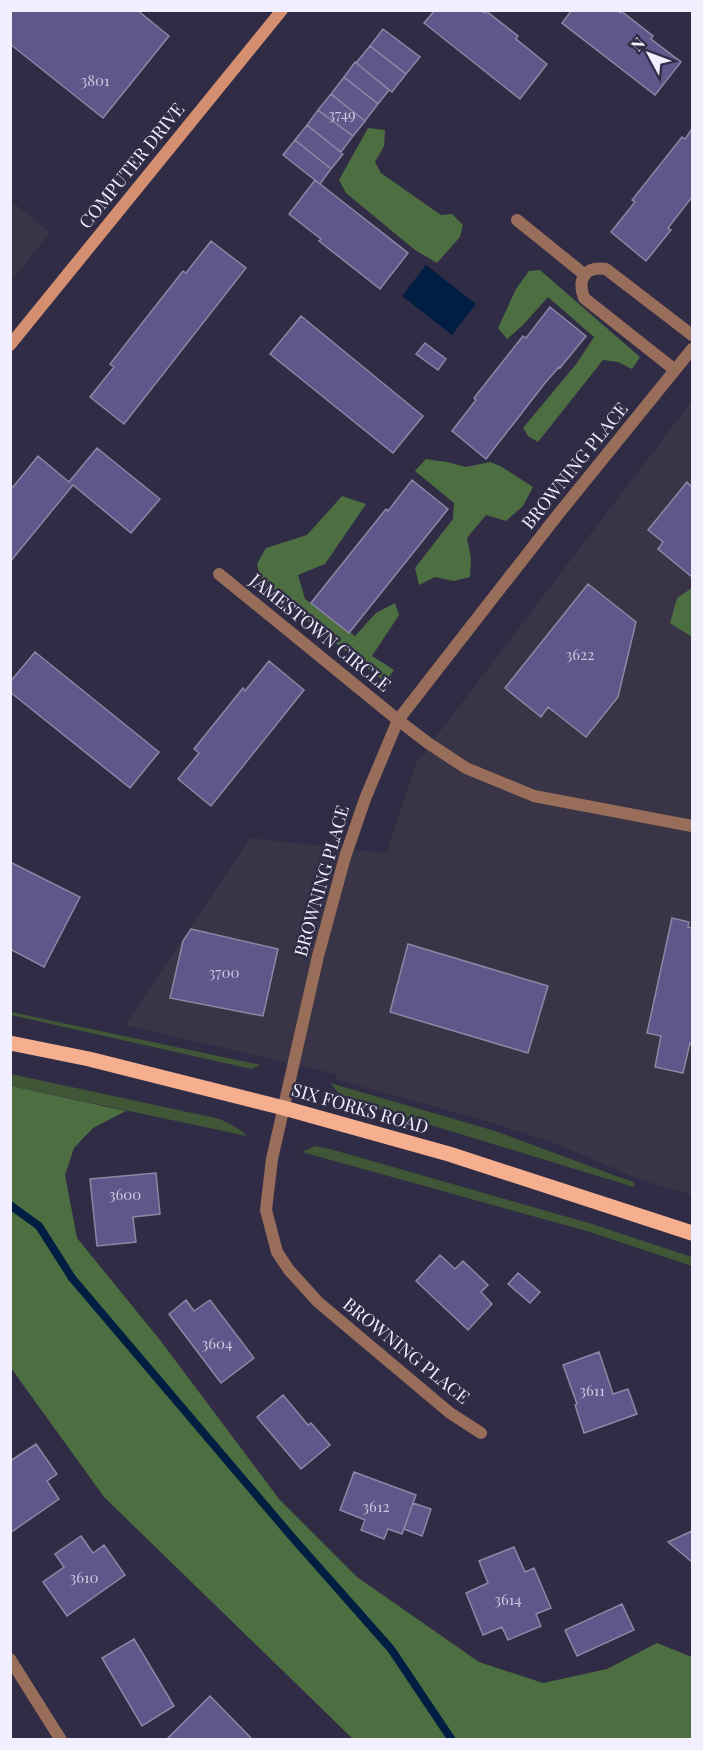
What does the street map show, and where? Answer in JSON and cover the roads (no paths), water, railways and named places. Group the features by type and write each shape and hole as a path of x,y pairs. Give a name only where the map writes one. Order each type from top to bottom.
{"main road":[{"name":"SIX FORKS ROAD","path":"10,1043 89,1059 284,1108 449,1154 693,1233"}],"street":[{"name":"COMPUTER DRIVE","path":"10,345 282,10"},
{"path":"517,220 585,275"},
{"path":"675,370 584,298 581,283 585,275 593,269 606,270 693,335"},
{"name":"BROWNING PLACE","path":"481,1433 450,1413 318,1302 289,1270 277,1252 266,1210 272,1159 318,956 345,857 365,799 398,720 556,517 693,349"},
{"name":"JAMESTOWN CIRCLE","path":"219,574 398,720 466,768 534,796 693,826"},
{"path":"10,1659 61,1740"}],"water":[{"path":"426,265 476,304 452,335 402,296"}],"waterway":[{"path":"10,1205 39,1226 72,1278 292,1537 391,1649 452,1740"}]}
